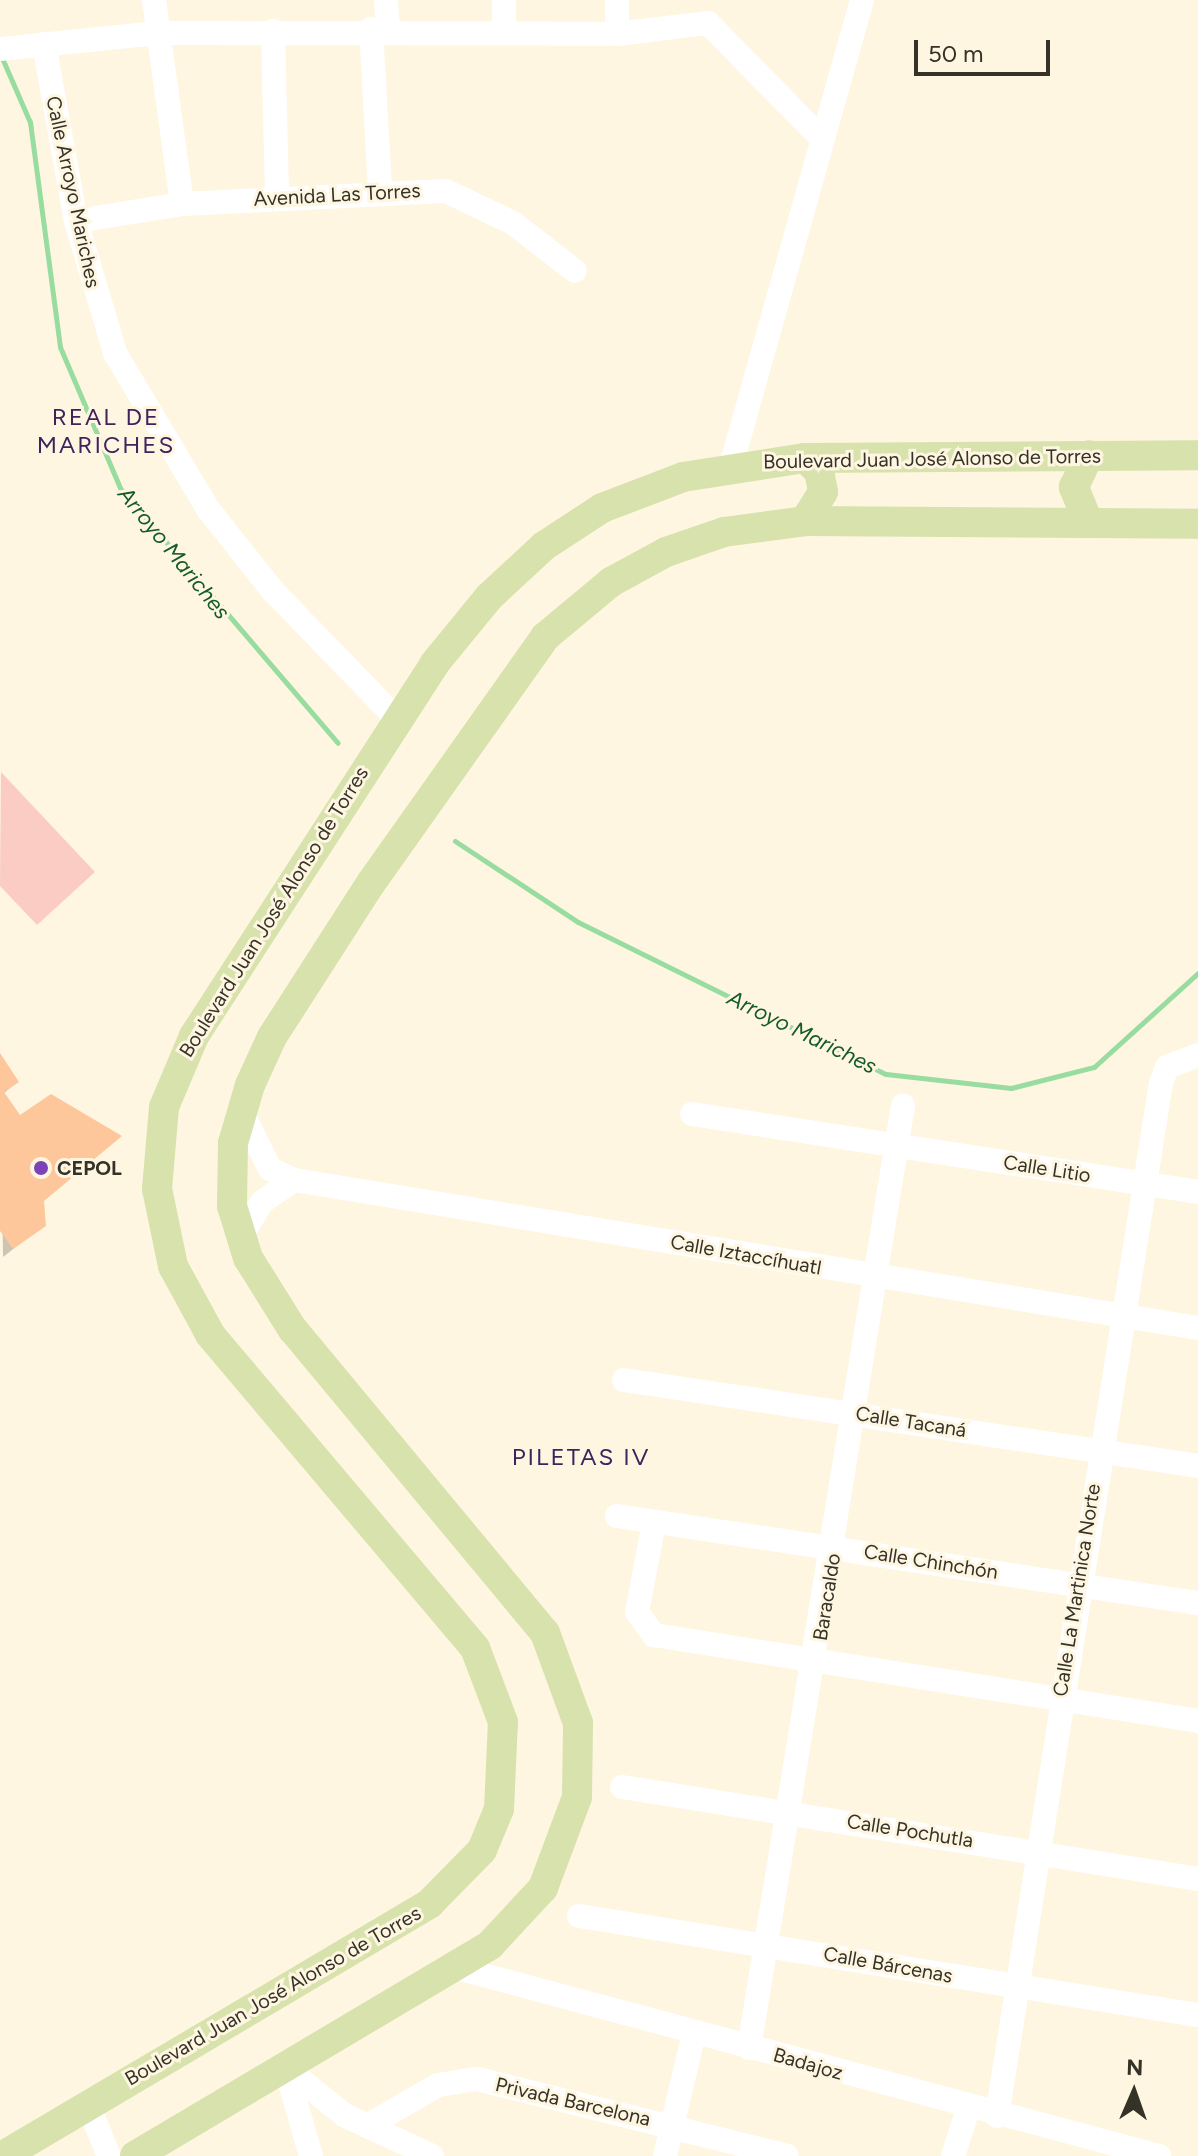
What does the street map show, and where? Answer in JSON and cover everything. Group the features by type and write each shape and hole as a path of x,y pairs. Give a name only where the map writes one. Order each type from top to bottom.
{"main road":[{"path":"1088,522 1074,487 1089,455"},
{"name":"Boulevard Juan José Alonso de Torres","path":"3,2156 430,1903 482,1850 499,1809 505,1736 481,1658 210,1334 173,1266 157,1189 164,1107 184,1055 397,719 489,597 544,546 629,496 731,466 805,458 1198,455"},
{"path":"805,458 819,471 823,492 805,521"},
{"path":"135,2156 457,1968 527,1911 565,1844 580,1746 572,1696 532,1614 293,1330 240,1238 230,1183 241,1110 272,1037 305,986 509,679 545,637 611,582 666,552 724,532 805,521 1198,524"}],"street":[{"path":"154,0 182,204"},
{"path":"380,191 380,29 386,0"},
{"path":"504,0 504,30"},
{"path":"617,0 617,34"},
{"path":"731,466 819,136 862,0"},
{"path":"22,47 157,33 380,29 617,34 715,25 819,136"},
{"path":"273,31 277,197"},
{"name":"Calle Arroyo Mariches","path":"22,47 115,353 208,509 273,591 397,719"},
{"name":"Avenida Las Torres","path":"76,221 182,204 277,197 380,191 461,194 575,271"},
{"name":"Calle La Martinica Norte","path":"997,2116 1059,1699 1143,1184 1167,1067 1198,1055"},
{"name":"Baracaldo","path":"749,2048 770,1944 789,1812 835,1547 874,1277 903,1105"},
{"name":"Calle Iztaccíhuatl","path":"241,1110 270,1169 294,1180 1198,1328"},
{"name":"Calle Litio","path":"692,1114 1198,1192"},
{"path":"240,1238 262,1202 294,1180"},
{"name":"Calle Tacaná","path":"624,1380 854,1412 1198,1466"},
{"name":"Calle Chinchón","path":"617,1516 1198,1603"},
{"path":"654,1523 637,1612 654,1635 1198,1721"},
{"name":"Calle Pochutla","path":"622,1787 1198,1879"},
{"name":"Calle Bárcenas","path":"579,1916 770,1944 1198,2015"},
{"name":"Badajoz","path":"457,1968 968,2109 1159,2156"},
{"path":"665,2156 694,2033"},
{"path":"285,2067 319,2100 432,2156"},
{"path":"285,2067 311,2156"},
{"name":"Privada Barcelona","path":"367,2126 462,2079 673,2125 787,2156"},
{"path":"88,2105 109,2156"},
{"path":"953,2156 968,2109"}],"shaded area":[{"path":"1,772 95,872 37,925 0,886"}],"building":[{"name":"CEPOL","path":"0,1053 19,1082 4,1092 20,1115 51,1094 122,1136 44,1201 46,1226 13,1249 0,1231"}],"waterway":[{"name":"Arroyo Mariches","path":"2,58 30,122 60,347 120,488 338,743"},
{"name":"Arroyo Mariches","path":"455,841 578,922 886,1074 1011,1088 1094,1067 1198,973"}],"place":[{"name":"CEPOL","path":"41,1168"}],"district":[{"name":"REAL DE MARICHES","path":"106,431"},
{"name":"PILETAS IV","path":"581,1457"}]}
